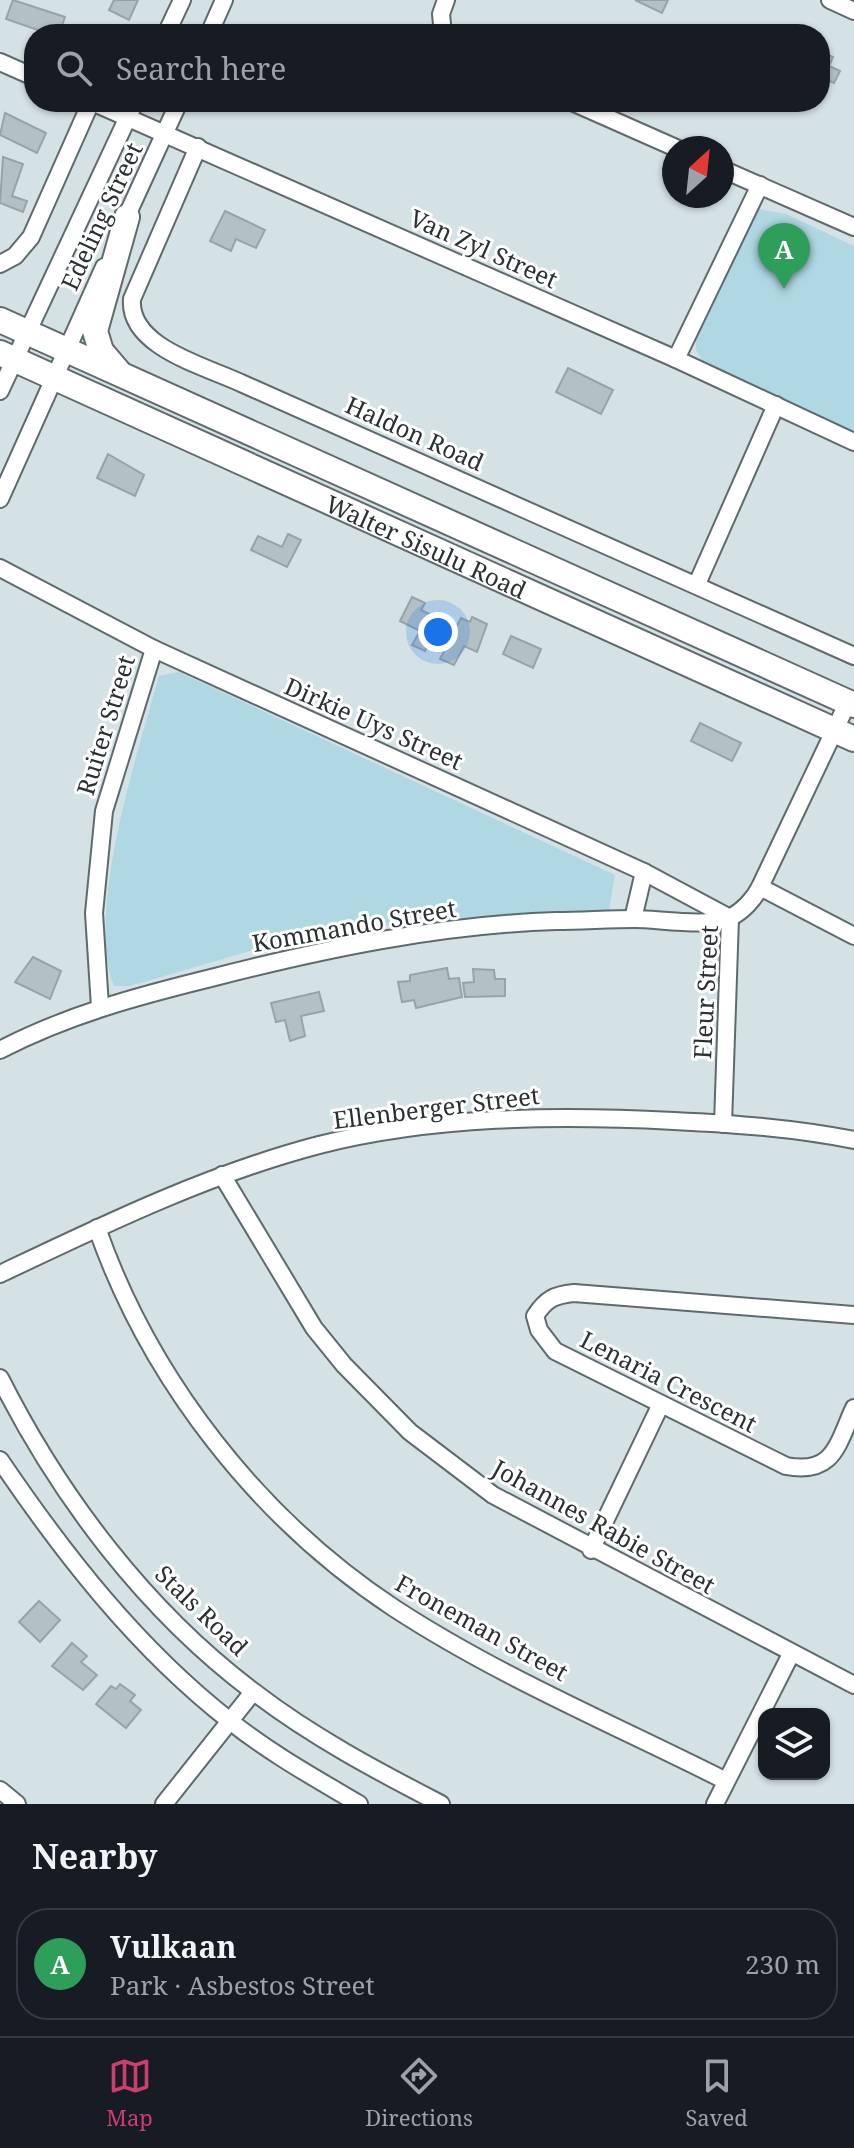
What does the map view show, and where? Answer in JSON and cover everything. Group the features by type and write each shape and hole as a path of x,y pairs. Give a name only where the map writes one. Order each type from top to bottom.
{"highway":[{"path":"121,375 101,351 95,331 127,217"},
{"name":"Walter Sisulu Road","path":"0,320 851,703"},
{"name":"Walter Sisulu Road","path":"7,356 844,734"},
{"path":"284,481 295,455"},
{"path":"423,544 435,518"},
{"path":"625,635 638,608"}],"street":[{"path":"171,24 182,0"},
{"path":"213,24 224,0"},
{"path":"442,24 441,14 446,0"},
{"path":"830,0 854,11"},
{"path":"0,62 24,73"},
{"path":"0,264 15,256 31,237 87,112"},
{"name":"Edeling Street","path":"28,331 130,112"},
{"name":"Van Zyl Street","path":"134,112 165,133 676,359 854,442"},
{"name":"Edeling Street","path":"65,349 174,112"},
{"path":"595,112 662,142"},
{"name":"Haldon Road","path":"198,147 132,299 134,321 148,336 241,383 854,656"},
{"path":"734,174 854,227"},
{"path":"676,359 760,185"},
{"path":"0,391 7,356 28,331"},
{"path":"0,499 65,349"},
{"path":"697,584 776,405"},
{"name":"Dirkie Uys Street","path":"0,568 154,649 644,872 730,918"},
{"name":"Ruiter Street","path":"100,1007 94,913 104,811 154,649"},
{"name":"Fleur Street","path":"723,1124 730,918 754,898 844,734 851,703"},
{"path":"633,919 644,872"},
{"path":"760,887 854,936"},
{"name":"Kommando Street","path":"0,1050 100,1007 314,951 417,934 526,922 633,919 714,921 730,918"},
{"name":"Ellenberger Street","path":"0,1274 97,1228 222,1175 319,1145 433,1126 546,1117 805,1130 854,1140"},
{"name":"Johannes Rabie Street","path":"222,1175 314,1328 370,1393 410,1432 493,1495 591,1550 854,1685"},
{"name":"Froneman Street","path":"97,1228 111,1268 166,1372 237,1467 297,1530 393,1607 459,1647 726,1781"},
{"name":"Lenaria Crescent","path":"854,1315 574,1293 555,1295 544,1303 535,1316 539,1330 555,1351 786,1466 815,1469 833,1454 854,1408"},
{"name":"Stals Road","path":"0,1378 50,1466 118,1560 187,1633 253,1692 345,1752 441,1804"},
{"path":"591,1550 661,1404"},
{"path":"0,1460 37,1515 137,1636 230,1721 359,1804"},
{"path":"715,1804 791,1654"},
{"path":"164,1804 253,1692"},
{"path":"0,1790 17,1804"}],"shaded area":[{"path":"758,209 786,214 854,246 854,430 838,432 708,370 696,350 695,332 743,219"},
{"path":"179,672 615,875 609,910 322,930 130,986 114,986 107,955 106,917 118,832 159,676"}],"building":[{"path":"13,0 65,17 63,24 24,25 6,19"},
{"path":"114,0 138,0 129,20 109,10"},
{"path":"635,0 668,0 662,13"},
{"path":"830,66 840,71 834,83 830,81"},
{"path":"5,113 46,133 37,153 0,135"},
{"path":"3,157 23,164 12,196 27,201 23,212 0,203"},
{"path":"225,211 265,230 256,248 236,239 231,251 210,241"},
{"path":"568,368 613,390 601,414 556,392"},
{"path":"108,454 144,475 135,496 97,478"},
{"path":"288,534 301,540 287,567 251,550 258,536 282,547"},
{"path":"412,597 425,603 421,610 441,620 425,651 412,645 420,631 400,621"},
{"path":"472,617 487,624 477,652 464,646 454,665 440,659 461,618 470,622"},
{"path":"511,636 541,649 533,668 503,654"},
{"path":"700,723 741,743 732,761 691,741"},
{"path":"33,957 61,971 50,999 15,982"},
{"path":"447,968 449,979 459,978 462,997 416,1008 414,1000 402,1002 398,982 410,981 410,975"},
{"path":"473,969 494,970 495,979 505,979 505,996 465,997 463,983 474,982"},
{"path":"319,992 324,1011 301,1016 305,1036 290,1041 285,1020 276,1022 271,1003"},
{"path":"39,1601 60,1620 40,1642 19,1622"},
{"path":"72,1643 87,1656 81,1662 97,1675 83,1690 52,1666"},
{"path":"120,1684 135,1695 130,1701 141,1710 126,1728 96,1704 111,1686 116,1689"}],"place":[{"name":"Vulkaan","path":"784,289"}]}
